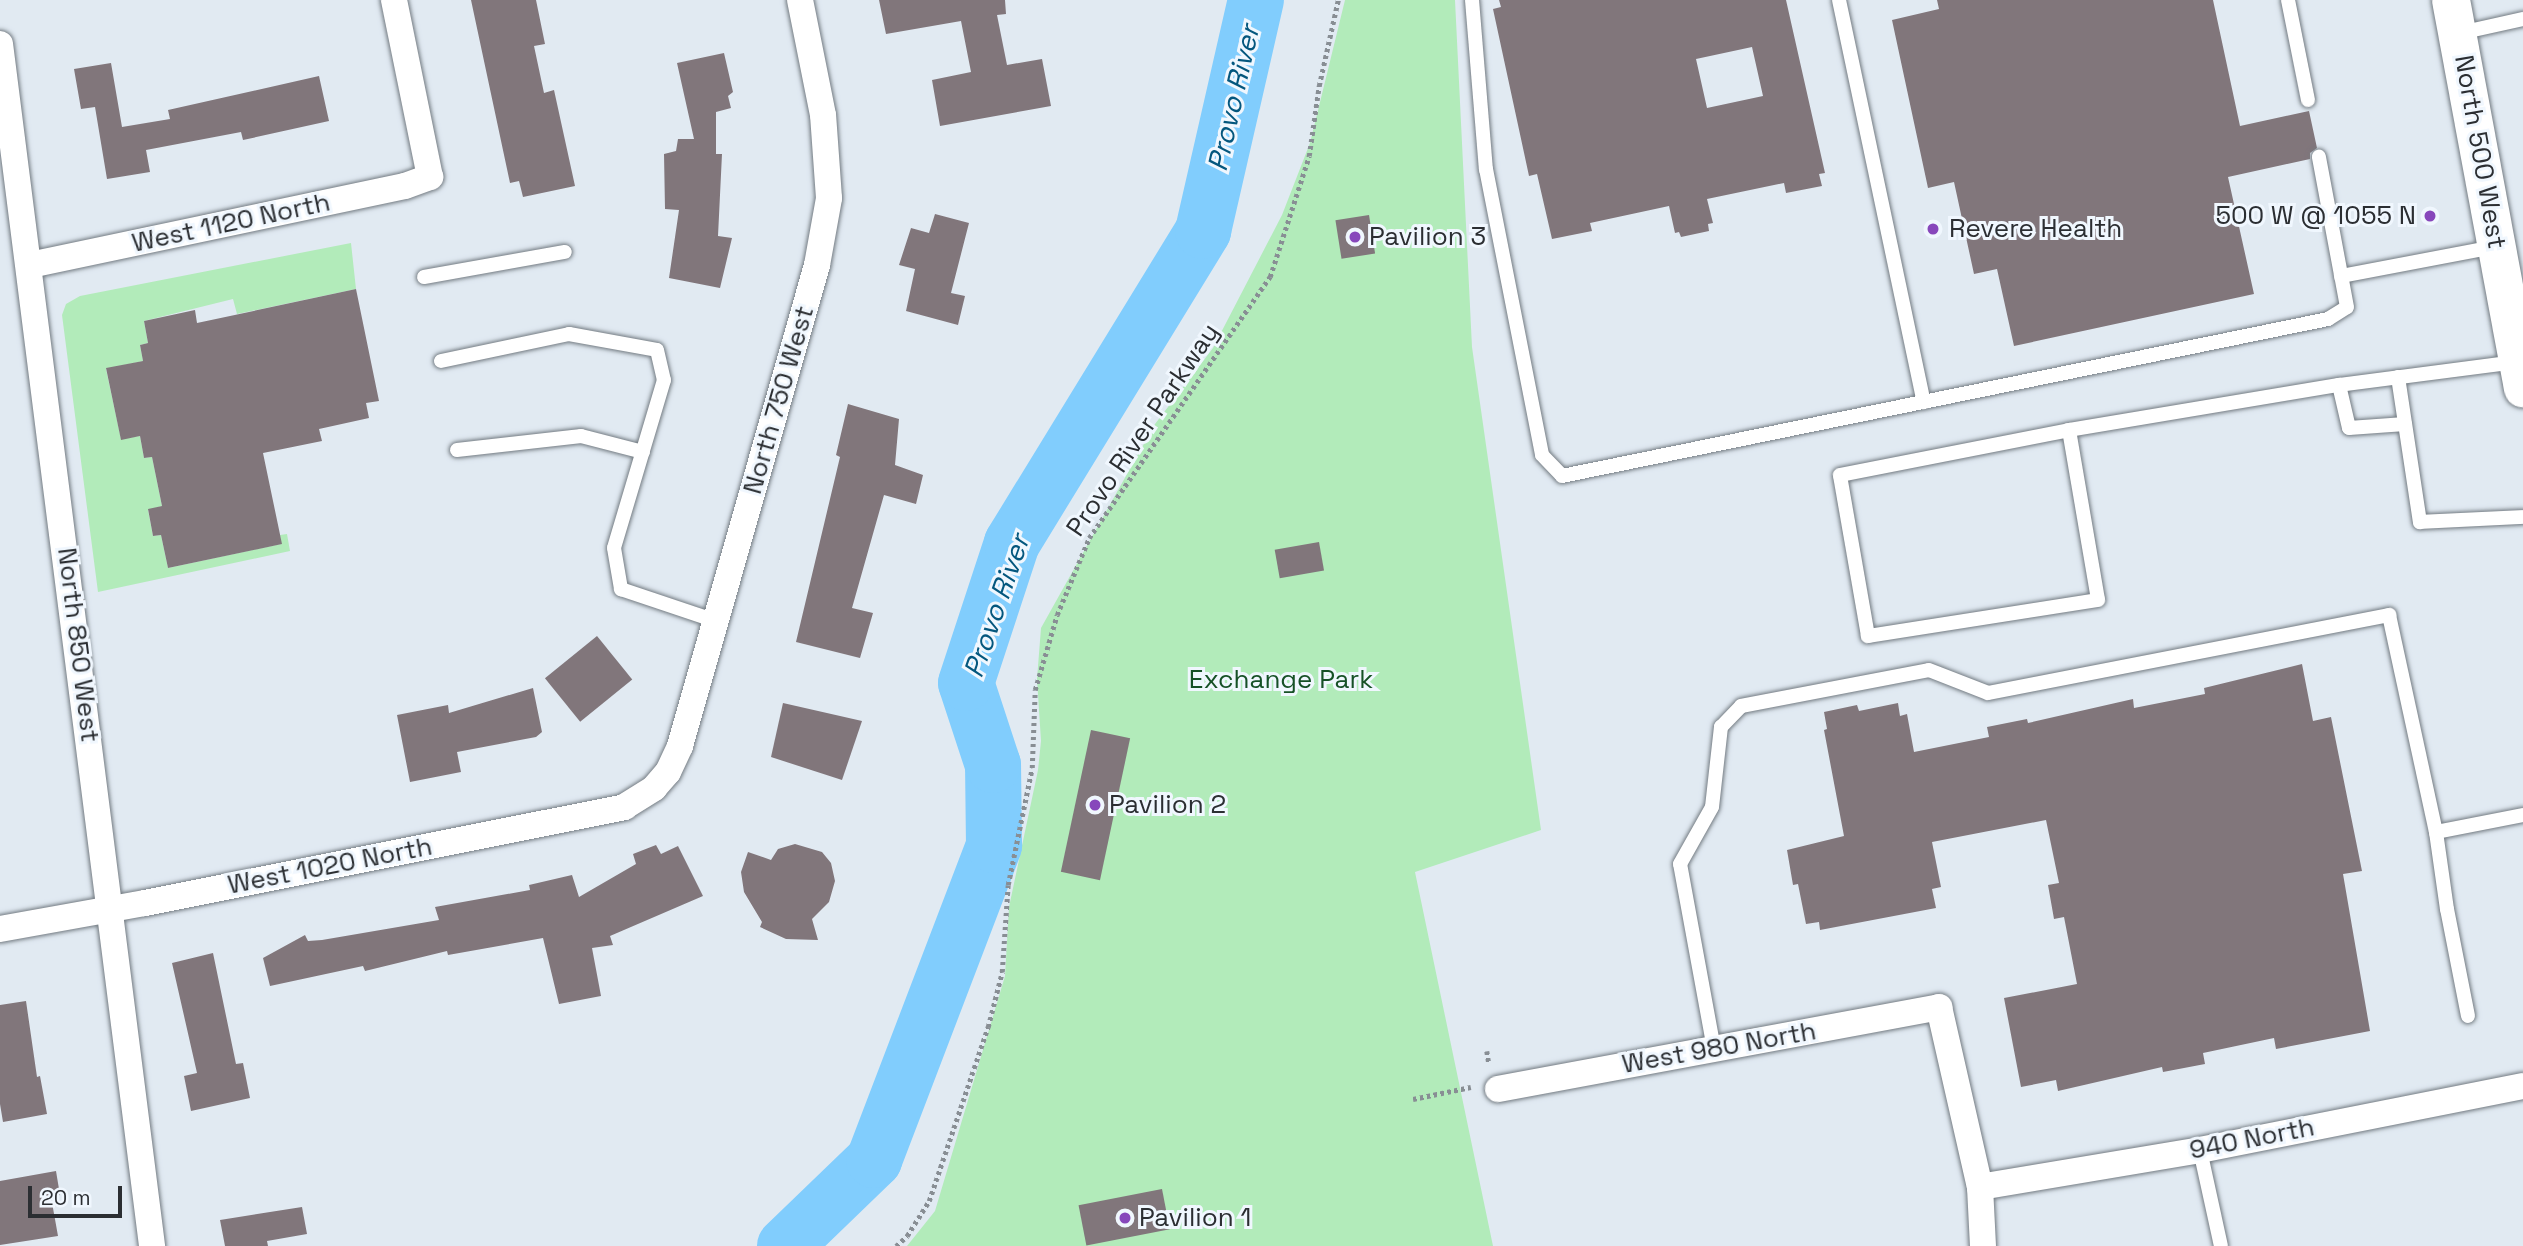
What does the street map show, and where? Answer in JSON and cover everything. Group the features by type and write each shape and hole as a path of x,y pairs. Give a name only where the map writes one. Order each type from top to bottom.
{"main road":[{"name":"North 500 West","path":"2455,17 2521,374"}],"street":[{"name":"West 1120 North","path":"30,265 405,186 430,177 394,0"},
{"name":"North 750 West","path":"654,788 668,772 680,746 817,265 829,198 823,116 800,0"},
{"name":"North 850 West","path":"0,44 152,1246"},
{"name":"West 1020 North","path":"0,929 111,910 624,807 654,788"},
{"name":"West 980 North","path":"1498,1089 1939,1007 1980,1187"},
{"name":"940 North","path":"1980,1187 2200,1150 2523,1086"},
{"path":"1980,1187 1983,1246"}],"lane":[{"path":"1472,0 1486,169 1542,454 1562,476 2328,319 2347,307 2319,157"},
{"path":"1839,0 1924,402"},
{"path":"2288,0 2308,100"},
{"path":"2455,17 2523,19"},
{"path":"2341,276 2497,246"},
{"path":"424,277 565,251"},
{"path":"440,361 569,334 657,351 664,380 614,548 621,589 716,621"},
{"path":"2069,429 2098,600 1868,636 1840,475 2069,429 2339,385 2398,377 2521,374"},
{"path":"2398,377 2420,522 2523,517"},
{"path":"2339,385 2350,428 2405,424"},
{"path":"457,450 581,436 643,452"},
{"path":"1714,1049 1680,864 1712,807 1721,727 1741,706 1929,670 1987,693 2389,615 2436,832 2447,909 2468,1016"},
{"path":"2436,832 2523,815"},
{"path":"2200,1150 2221,1246"}],"path":[{"name":"Provo River Parkway","path":"896,1246 907,1236 929,1201 988,1027 1002,972 1008,885 1032,768 1035,690 1057,615 1089,538 1270,277 1309,156 1319,86 1338,0"},
{"path":"1413,1099 1462,1089"}],"green space":[{"name":"Exchange Park","path":"1345,0 1455,0 1472,347 1541,830 1415,872 1493,1246 907,1246 935,1211 1005,976 1009,907 1038,770 1041,741 1037,679 1041,628 1155,424 1213,348 1282,215 1310,143"},
{"path":"351,243 356,289 237,314 233,299 144,321 148,343 140,345 143,361 106,369 121,439 140,436 144,458 152,457 162,506 148,510 153,536 161,535 168,568 281,544 280,535 287,534 290,551 98,592 62,315 66,304 80,296"}],"building":[{"path":"471,0 536,0 545,44 534,46 544,93 554,90 575,186 523,197 519,181 510,183"},
{"path":"879,0 1005,0 1006,14 997,15 1007,65 1042,59 1051,106 940,126 932,80 971,72 961,21 886,34"},
{"path":"1499,0 1786,0 1825,173 1819,174 1822,186 1786,193 1784,183 1707,199 1713,223 1708,224 1709,231 1681,237 1679,232 1675,233 1669,206 1590,223 1592,231 1552,239 1537,174 1529,176 1493,9 1501,7","holes":["1752,47 1763,96 1707,108 1696,59"]},
{"path":"1937,0 2213,0 2240,126 2309,111 2317,148 2310,153 2310,159 2228,177 2254,294 2014,346 1997,269 1974,274 1954,182 1928,188 1892,20 1939,9"},
{"path":"724,53 733,92 728,96 731,108 716,112 716,154 722,154 718,236 732,238 720,288 669,278 679,210 665,209 664,154 676,151 678,139 694,139 677,63"},
{"path":"111,63 122,127 170,119 168,110 319,76 329,121 243,140 241,132 146,150 150,172 107,179 95,107 81,109 74,69"},
{"path":"935,214 969,223 951,293 965,296 958,325 906,311 915,269 899,265 911,228 929,233"},
{"name":"Pavilion 3","path":"1369,215 1375,254 1342,259 1335,220"},
{"path":"356,289 379,401 366,403 369,418 319,429 322,441 263,453 282,544 168,568 161,535 153,536 148,509 162,506 152,457 144,458 140,436 121,440 106,368 143,361 140,345 148,343 144,321 195,310 197,323"},
{"path":"848,404 899,419 895,465 923,475 916,504 884,495 852,608 873,613 860,658 796,642 840,457 836,455"},
{"path":"1319,542 1324,571 1280,578 1275,550"},
{"path":"597,636 632,680 580,722 545,678"},
{"path":"2302,664 2313,721 2331,717 2362,871 2343,874 2370,1031 2276,1049 2274,1038 2203,1053 2205,1064 2163,1072 2162,1067 2058,1091 2056,1080 2021,1087 2004,998 2077,984 2064,917 2054,919 2048,885 2059,883 2046,820 1932,842 1941,887 1932,889 1936,908 1820,930 1819,922 1806,924 1798,884 1793,885 1787,850 1844,836 1824,730 1827,729 1824,712 1857,705 1859,711 1898,703 1900,716 1907,714 1914,752 1989,737 1987,727 2027,719 2028,723 2133,699 2134,708 2205,694 2204,688"},
{"path":"533,688 542,732 536,737 457,752 461,772 410,782 397,715 448,705 449,713"},
{"path":"783,703 862,721 842,780 771,757"},
{"name":"Pavilion 2","path":"1091,730 1130,738 1100,880 1061,872"},
{"path":"795,844 822,852 831,863 835,881 829,902 812,919 818,940 786,939 760,927 762,922 744,892 741,872 748,852 771,860 778,849"},
{"path":"656,845 661,854 678,846 703,896 610,936 613,945 592,948 601,996 559,1004 543,938 448,955 447,951 365,971 363,966 270,986 263,958 305,935 308,941 322,940 439,920 435,907 530,890 529,885 572,875 579,897 636,864 633,854"},
{"path":"213,953 236,1064 243,1063 250,1098 191,1111 184,1076 197,1073 172,963"},
{"path":"26,1001 37,1077 40,1076 47,1114 3,1122 0,1104 0,1005"},
{"path":"56,1171 60,1195 51,1197 58,1236 0,1245 0,1181"},
{"name":"Pavilion 1","path":"1162,1189 1170,1229 1086,1245 1079,1205"},
{"path":"302,1207 307,1234 267,1241 268,1246 225,1246 220,1220"}],"waterway":[{"name":"Provo River","path":"785,1246 874,1160 994,845 993,765 966,683 1012,543 1203,231 1256,0"}],"place":[{"name":"500 W @ 1055 N","path":"2430,216"},
{"name":"Revere Health","path":"1933,229"},
{"name":"Pavilion 3","path":"1355,237"},
{"name":"Pavilion 2","path":"1095,805"},
{"name":"Pavilion 1","path":"1125,1218"}]}
